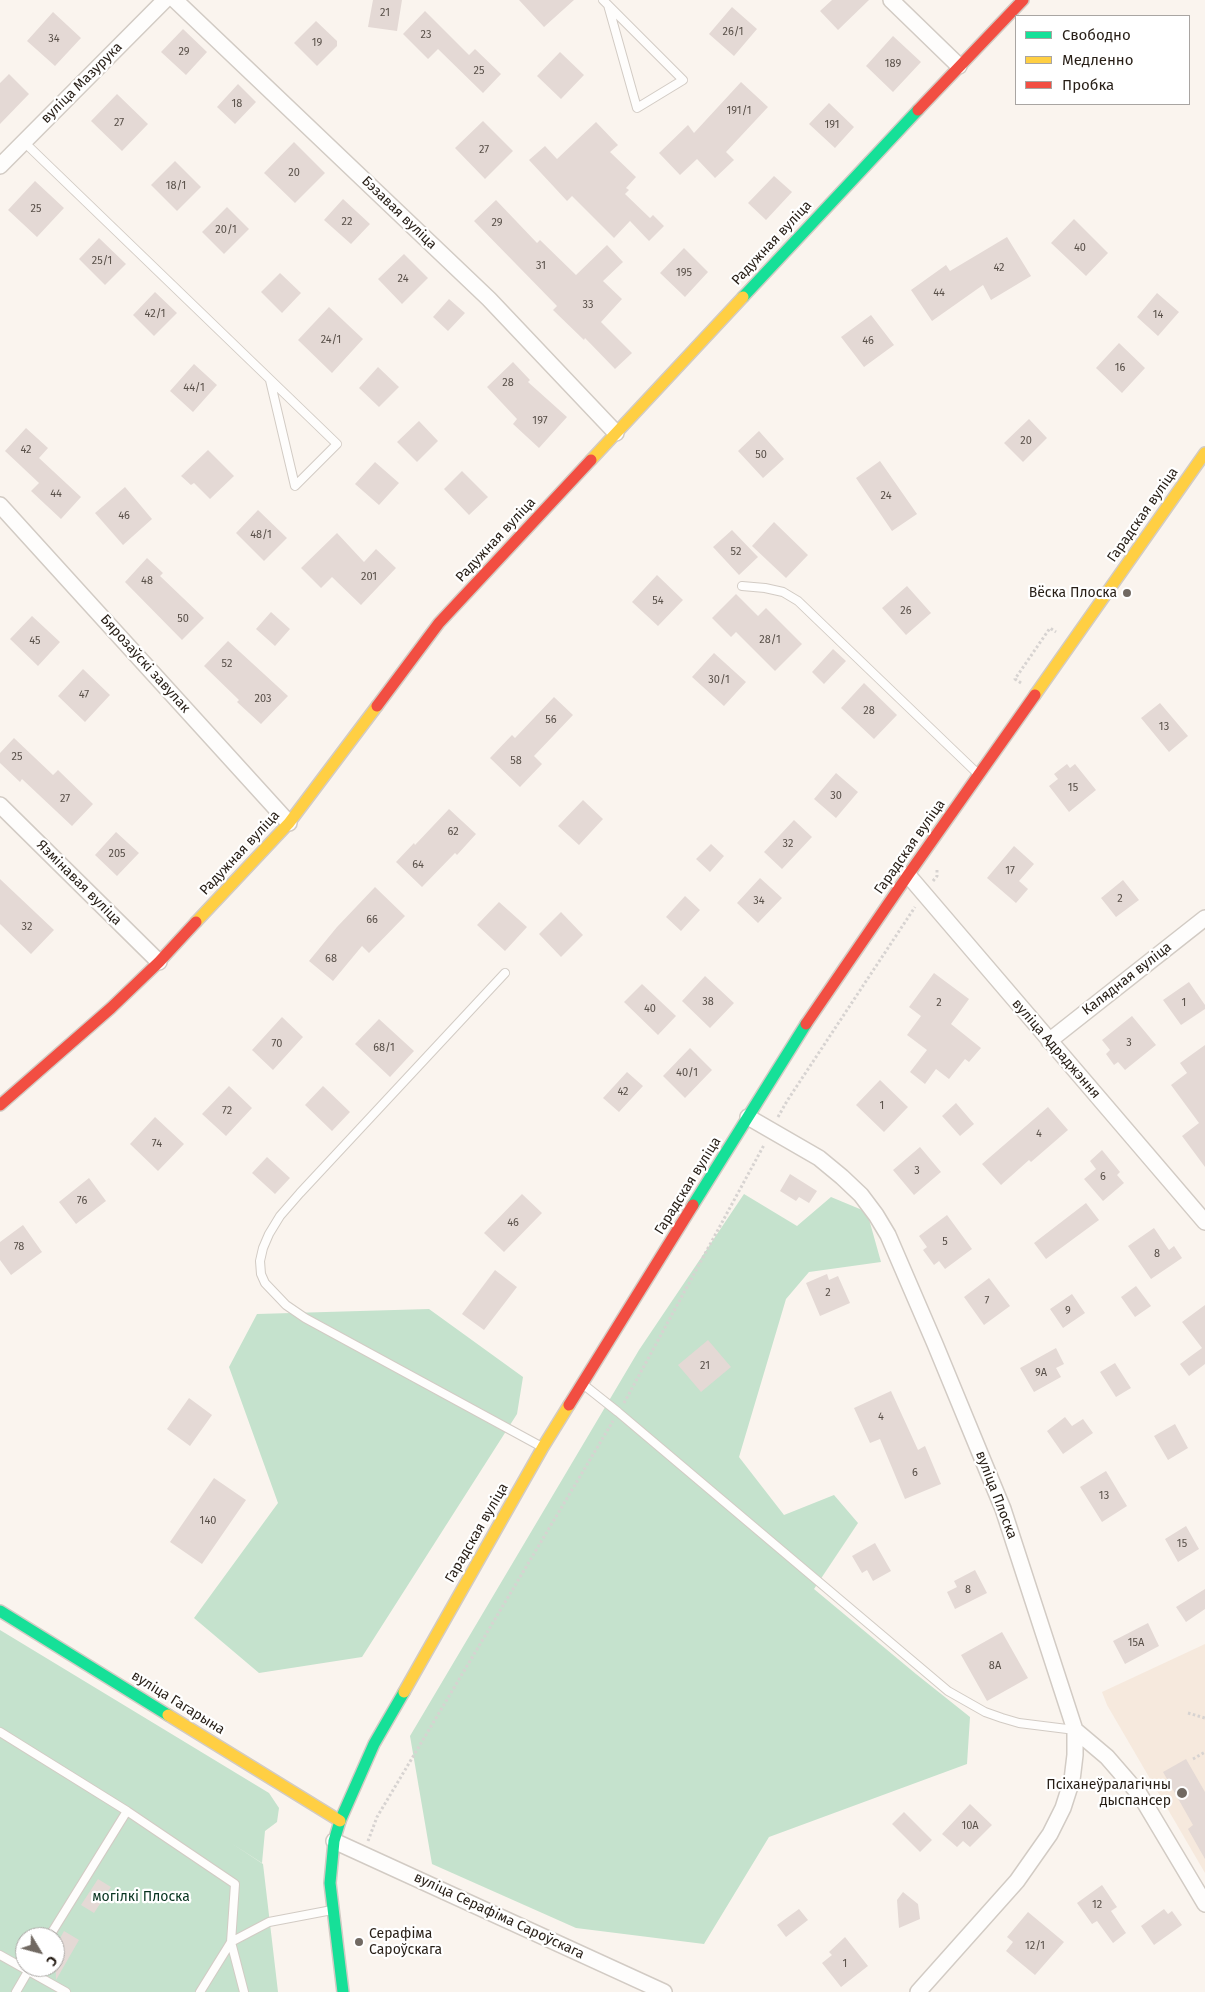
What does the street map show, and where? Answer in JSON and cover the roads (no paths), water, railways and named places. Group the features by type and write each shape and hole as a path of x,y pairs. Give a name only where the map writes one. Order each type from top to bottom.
{"street":[{"name":"вуліца Мазурука","path":"0,166 165,0"},
{"name":"Бэзавая вуліца","path":"174,0 489,299 616,433"},
{"path":"891,0 959,66"},
{"name":"Радужная вуліца","path":"0,1105 111,1008 159,962 289,823 439,623 959,66 1023,0"},
{"name":"Гарадская вуліца","path":"343,1992 330,1882 334,1841 340,1821 374,1744 543,1448 807,1023 908,875 1205,453"},
{"name":"Бярозаўскі завулак","path":"0,505 289,823"},
{"name":"Язмінавая вуліца","path":"0,805 159,962"},
{"name":"вуліца Адраджэння","path":"908,875 1205,1222"},
{"name":"Калядная вуліца","path":"1049,1041 1205,918"},
{"name":"вуліца Плоска","path":"748,1117 819,1158 842,1177 861,1195 876,1214 888,1235 1003,1509 1075,1730"},
{"name":"вуліца Гагарына","path":"0,1612 340,1821"},
{"path":"1075,1730 1106,1757 1140,1795 1205,1904"},
{"path":"918,1992 1017,1881 1035,1858 1050,1834 1063,1808 1072,1780 1075,1730"},
{"name":"вуліца Серафіма Сароўскага","path":"334,1841 664,1992"}],"lane":[{"path":"606,2 683,80 637,108 635,99 606,2"},
{"path":"23,142 337,444 294,486 270,380"},
{"path":"742,586 783,592 798,601 979,774"},
{"path":"505,973 280,1216 262,1248 261,1274 265,1282 286,1305 304,1318 543,1448"},
{"path":"582,1384 618,1412 948,1691 976,1708 1002,1718 1019,1723 1075,1730"},
{"path":"0,1732 127,1810 235,1884 231,1942 244,1992"},
{"path":"55,1927 127,1810"},
{"path":"200,1992 231,1942 269,1922 332,1910"},
{"path":"0,1954 15,1962"},
{"path":"16,1992 25,1977"},
{"path":"43,1977 66,1992"}],"place":[{"name":"Вёска Плоска","path":"1127,593"},
{"name":"Псіханеўралагічны дыспансер","path":"1182,1793"},
{"name":"Серафіма Сароўскага","path":"359,1942"}],"park label":[{"name":"могілкі Плоска","path":"141,1897"}]}
